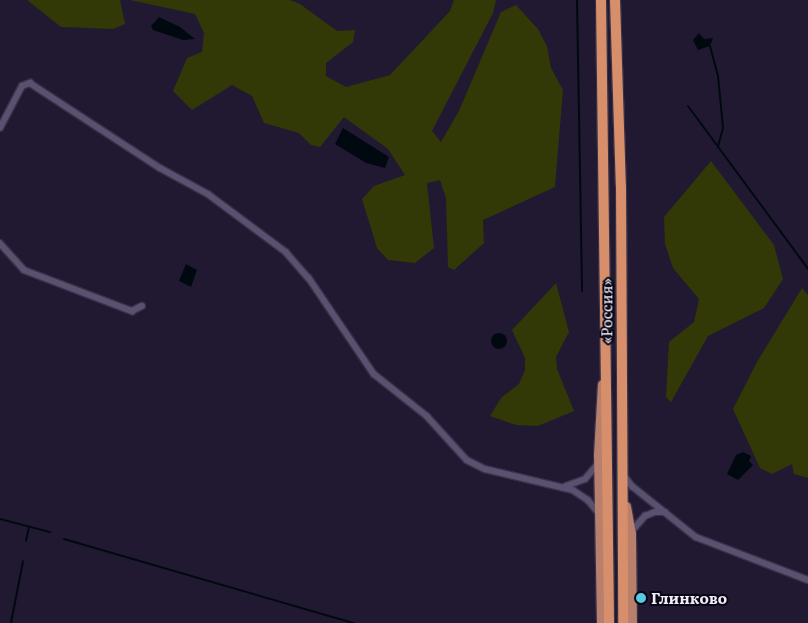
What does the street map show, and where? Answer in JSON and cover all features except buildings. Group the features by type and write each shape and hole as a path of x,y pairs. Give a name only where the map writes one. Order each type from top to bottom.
{"highway":[{"name":"«Россия»","path":"599,0 603,31 609,623"},
{"name":"«Россия»","path":"615,0 617,31 624,623"}],"main road":[{"path":"617,31 619,0"},
{"path":"602,623 598,513 598,415 606,359"},
{"path":"621,485 631,533 632,623"},
{"path":"602,623 609,578"}],"street":[{"path":"0,128 22,86 30,83 160,168 208,194 286,252 308,278 374,374 427,416 467,460 485,469 562,486 584,496 598,513"},
{"path":"0,242 24,270 132,311 142,306"},
{"path":"562,486 580,483 598,464"},
{"path":"621,468 632,486 696,537 808,580"},
{"path":"631,533 645,516 655,512 668,513"}],"green space":[{"path":"27,0 120,0 125,24 113,29 61,27"},
{"path":"130,0 290,0 300,4 337,31 355,30 353,42 326,63 326,76 346,87 390,75 450,11 454,0 496,0 493,13 432,131 441,142 459,111 501,12 516,5 538,29 547,46 551,68 563,90 555,187 483,220 484,243 454,270 448,267 446,198 440,180 427,183 434,248 415,263 388,260 377,248 362,199 374,186 405,175 388,149 344,117 320,147 311,145 299,133 264,123 252,96 232,85 192,110 173,91 187,58 202,52 204,33 195,14"},
{"path":"711,161 774,245 783,279 764,308 708,336 671,402 666,397 669,342 694,322 699,299 673,268 665,244 664,217"},
{"path":"556,283 569,332 556,357 557,369 574,411 538,426 516,425 490,416 501,398 519,384 525,370 525,358 512,330"},
{"path":"802,288 808,295 808,478 794,474 792,464 772,474 760,468 733,409 757,362"}],"shaded area":[{"path":"159,17 180,27 195,39 183,40 153,30 151,26"},
{"path":"699,33 704,39 713,38 710,46 698,50 693,40"},
{"path":"343,128 389,157 385,168 366,163 335,144"},
{"path":"186,264 197,270 191,287 179,281"},
{"path":"499,333 505,335 507,341 505,347 499,349 493,347 491,341 493,335"},
{"path":"743,452 751,456 749,461 753,465 738,480 727,474 736,455"}],"waterway":[{"path":"577,0 582,291"},
{"path":"710,46 718,76 723,128 718,147"},
{"path":"688,106 808,269"},
{"path":"0,519 50,532"},
{"path":"26,541 29,527"},
{"path":"64,539 353,623"},
{"path":"11,623 23,561"}],"place":[{"name":"Глинково","path":"641,598"}]}
